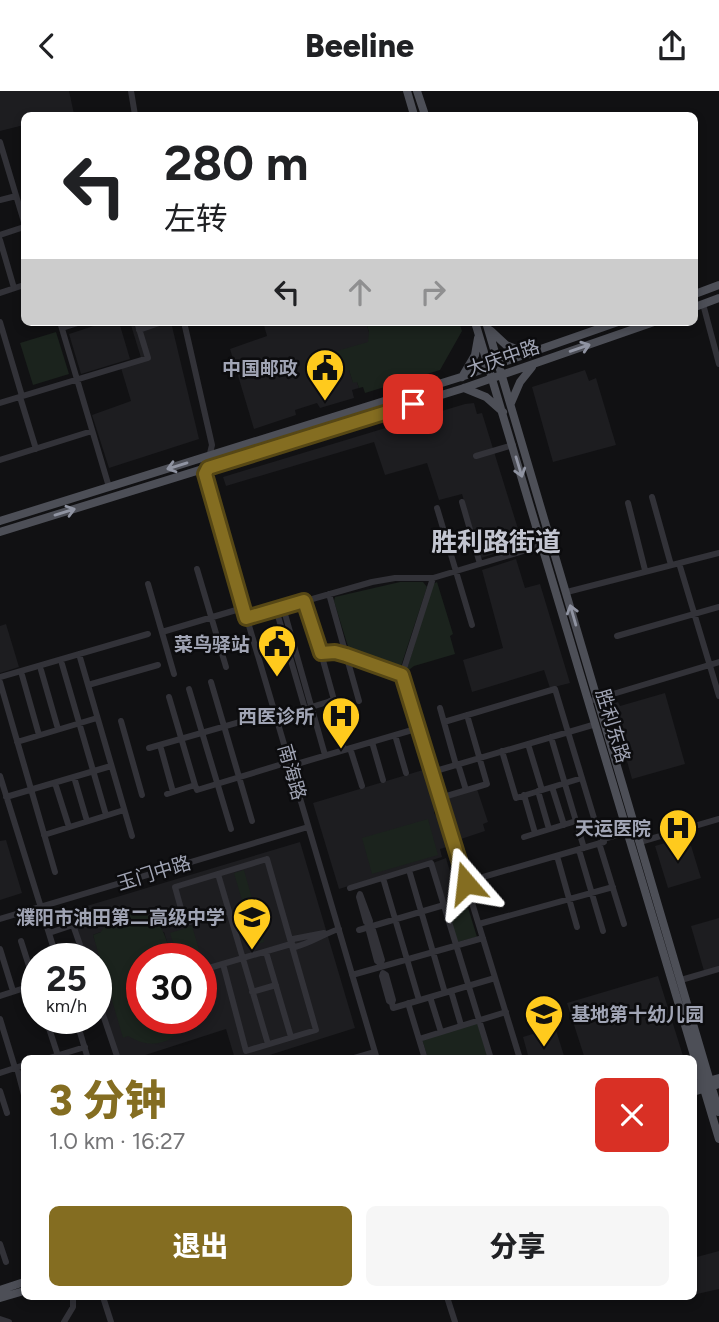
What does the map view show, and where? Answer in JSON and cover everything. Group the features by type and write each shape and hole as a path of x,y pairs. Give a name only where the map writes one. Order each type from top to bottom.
{"main road":[{"path":"407,91 413,112"},
{"path":"418,91 424,112"},
{"path":"698,293 719,285"},
{"path":"699,306 719,298"},
{"name":"胜利东路","path":"487,326 567,592 594,700 596,724 628,832 711,1083 719,1139"},
{"path":"488,326 506,345 529,354"},
{"name":"大庆中路","path":"0,521 490,368 607,326"},
{"name":"大庆中路","path":"0,533 493,379 643,326"},
{"path":"461,377 475,355 477,327"},
{"name":"胜利东路","path":"477,327 543,545 640,842 719,1112"},
{"path":"511,403 520,382 534,365"},
{"path":"464,388 486,397 503,413"},
{"path":"0,1290 21,1283"},
{"path":"0,1298 21,1292"}],"street":[{"path":"131,91 134,112"},
{"path":"0,142 3,164 21,214"},
{"path":"0,201 16,195"},
{"path":"0,235 21,226"},
{"path":"0,240 14,288"},
{"path":"0,293 21,286"},
{"path":"699,306 719,364"},
{"path":"0,322 36,449"},
{"path":"61,326 110,487"},
{"path":"0,403 148,358 138,326"},
{"name":"南海路","path":"185,326 212,445 206,480 376,1055"},
{"path":"0,460 92,431"},
{"path":"476,456 513,445"},
{"path":"652,497 694,614 719,696"},
{"path":"462,502 480,564"},
{"path":"628,503 645,570"},
{"path":"437,508 472,625"},
{"path":"246,618 395,578 433,578 543,545"},
{"path":"567,592 719,553"},
{"path":"197,569 226,667"},
{"path":"433,578 402,675 519,1055"},
{"path":"148,584 174,674"},
{"path":"329,594 359,701"},
{"path":"280,608 305,709 334,700 304,601"},
{"path":"617,636 719,607"},
{"path":"162,632 243,608"},
{"path":"55,872 0,680 148,634"},
{"path":"321,653 335,652 402,675"},
{"path":"79,654 132,836"},
{"path":"594,700 719,662"},
{"path":"62,664 106,815"},
{"path":"88,685 158,665"},
{"path":"41,670 58,729"},
{"path":"22,675 39,735"},
{"path":"211,682 252,821"},
{"path":"189,689 231,829"},
{"path":"444,722 555,689 594,818"},
{"path":"169,697 197,790 419,728"},
{"path":"331,701 362,786"},
{"path":"312,707 325,755"},
{"path":"440,708 466,790"},
{"path":"149,748 275,712"},
{"path":"440,798 487,784 467,715"},
{"path":"18,742 97,718"},
{"path":"121,721 142,795"},
{"path":"432,772 596,724"},
{"path":"395,735 406,773"},
{"path":"551,737 576,821 603,931"},
{"path":"372,741 383,780"},
{"path":"528,744 550,829"},
{"path":"160,745 170,793 195,785"},
{"path":"502,751 516,798 582,778"},
{"path":"6,797 111,766"},
{"path":"0,776 52,943"},
{"path":"74,777 87,821"},
{"path":"55,783 69,827"},
{"path":"552,787 564,825"},
{"path":"524,795 535,834"},
{"path":"44,835 124,810"},
{"path":"640,842 719,819"},
{"path":"524,837 576,821"},
{"name":"玉门中路","path":"0,919 308,827"},
{"path":"466,883 582,849 604,842 603,839 628,832"},
{"path":"599,843 624,924"},
{"path":"557,856 577,927"},
{"path":"223,964 246,1051 316,1030 267,859 175,887 186,923 228,911"},
{"path":"350,888 431,863 490,1055"},
{"path":"409,870 433,953 461,1025"},
{"path":"218,874 268,1044"},
{"path":"383,878 419,1000"},
{"path":"358,886 377,961 382,968 385,989 393,1008 495,978"},
{"path":"479,924 612,887"},
{"path":"359,930 444,905"},
{"path":"49,933 74,925 80,943"},
{"path":"217,966 291,944 295,947 312,942 339,929"},
{"path":"352,975 483,939"},
{"path":"0,949 13,992"},
{"path":"266,951 291,1037"},
{"path":"681,980 719,969"},
{"path":"252,992 276,985"},
{"path":"0,996 21,990"},
{"path":"430,997 441,1032"},
{"path":"408,1003 424,1055"},
{"path":"419,1039 506,1012"},
{"path":"0,1019 21,1085"},
{"path":"51,1034 57,1055"},
{"path":"81,1034 87,1055"},
{"path":"110,1034 117,1055"},
{"path":"63,1055 85,1047"},
{"path":"0,1073 21,1066"},
{"path":"0,1091 6,1113"},
{"path":"0,1244 6,1262"},
{"path":"64,1322 73,1307 73,1300"},
{"path":"104,1300 111,1322"},
{"path":"448,1300 455,1322"},
{"path":"0,1319 9,1322"}],"shaded area":[{"path":"0,91 69,91 74,112 21,112 21,126 0,131"},
{"path":"94,326 120,326 130,359 81,374 69,334"},
{"path":"131,326 172,326 199,439 109,468 92,415 131,401 121,368 142,361"},
{"path":"264,326 367,326 369,342 349,370 353,382 357,382 359,388 352,390 354,398 320,408 317,403 295,410 296,415 254,429 230,349 267,336"},
{"path":"367,326 460,326 462,331 440,370 365,393 357,382 353,383 349,370 330,376 323,355 368,342"},
{"path":"56,332 69,374 33,385 20,343"},
{"path":"585,370 589,381 596,378 616,445 553,462 532,387"},
{"path":"474,403 477,414 482,413 523,545 481,558 462,494 439,500 427,463 385,475 374,442 226,486 223,477 465,404"},
{"path":"516,559 525,588 540,584 570,683 550,688 544,670 472,692 463,660 503,648 482,570"},
{"path":"400,582 423,582 427,587 401,666 397,668 350,653 335,597"},
{"path":"437,582 453,634 450,636 455,654 414,666 406,672 433,584"},
{"path":"6,624 19,667 0,673 0,626"},
{"path":"665,693 685,764 632,779 611,704 618,702 620,706"},
{"path":"423,770 434,813 439,820 447,847 440,849 442,857 339,889 313,803"},
{"path":"477,789 488,822 483,824 485,831 461,839 449,798"},
{"path":"428,819 438,855 372,874 362,838"},
{"name":"天运医院","path":"688,836 701,878 668,888 655,846"},
{"path":"6,840 22,893 0,900 0,841"},
{"name":"濮阳市油田第二高级中学","path":"300,842 355,1028 270,1055 234,1055 226,1029 217,1032 217,943 167,943 164,932 101,932 93,935 96,943 81,943 70,911"},
{"path":"446,858 458,898 445,902 433,863"},
{"path":"244,870 264,942 255,945 234,873"},
{"path":"465,898 477,937 457,942 445,904"},
{"path":"129,910 148,916 160,925 166,940 167,943 126,943 126,1034 177,1034 162,1043 145,1043 128,1036 123,1038 112,1000 112,943 95,943 93,935 101,932 112,918"},
{"path":"719,918 719,967 704,971 691,926"},
{"path":"192,926 197,943 173,943 170,933"},
{"path":"658,976 683,1055 584,1055 567,1003"},
{"name":"濮阳市油田第二高级中学","path":"112,990 128,1036 210,1034 145,1055 119,1055 112,1034"},
{"path":"477,1022 487,1055 427,1055 422,1039"},
{"name":"基地第十幼儿园","path":"555,1027 564,1055 528,1055 523,1037"},
{"path":"719,1251 719,1289 697,1294 697,1257"}],"place":[{"name":"中国邮政","path":"325,402"},
{"name":"菜鸟驿站","path":"277,678"},
{"name":"西医诊所","path":"341,750"},
{"name":"天运医院","path":"678,862"},
{"name":"濮阳市油田第二高级中学","path":"252,951"},
{"name":"基地第十幼儿园","path":"544,1048"}],"district":[{"name":"胜利路街道","path":"496,542"}],"route":[{"path":"413,404 208,468 205,474 246,618 304,601 321,653 324,655 335,652 402,675 466,883"}]}
